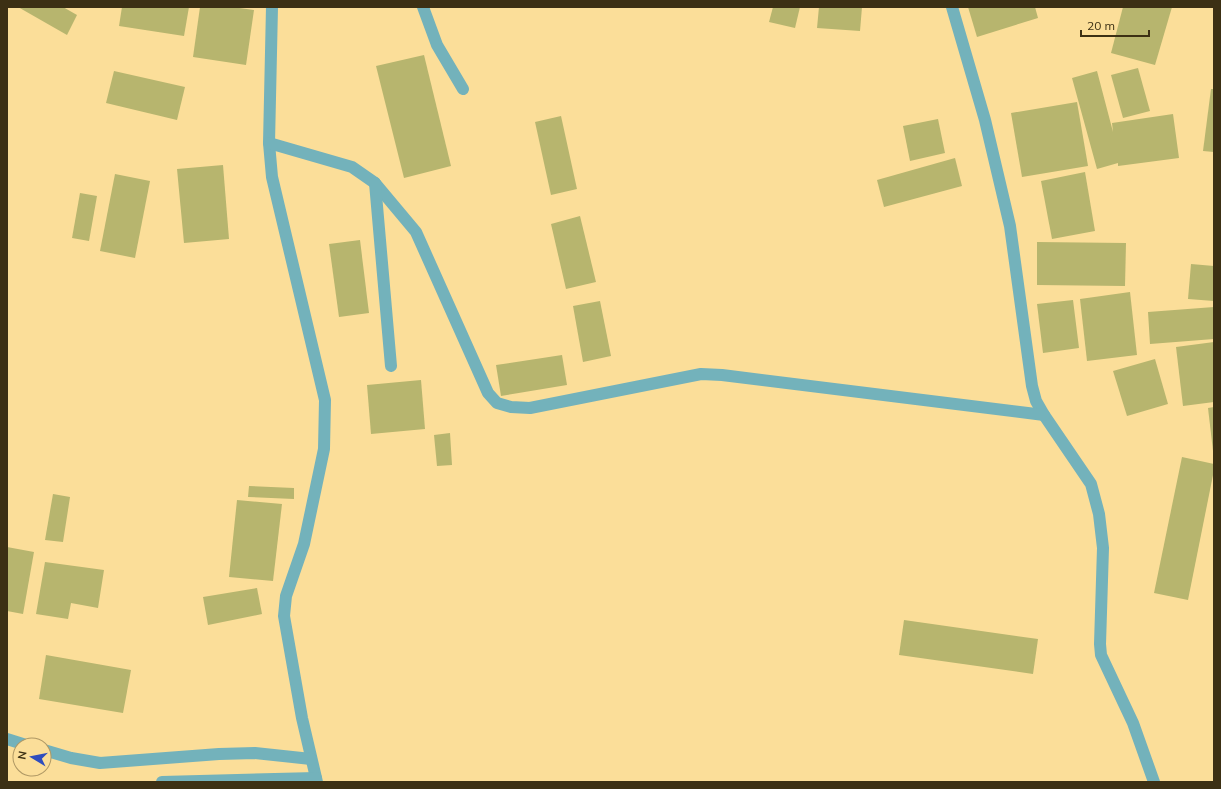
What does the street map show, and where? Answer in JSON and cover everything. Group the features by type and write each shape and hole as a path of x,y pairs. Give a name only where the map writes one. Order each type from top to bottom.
{"street":[{"path":"162,782 316,780 302,718 284,616 286,596 304,544 324,449 325,400 272,176 269,143 272,7"},
{"path":"423,7 437,45 463,89"},
{"path":"952,7 985,120 1010,226 1032,386 1036,401 1091,484 1099,514 1103,548 1100,644 1102,655 1133,723 1154,782"},
{"path":"269,143 352,167 375,183 416,232 488,393 497,403 511,407 530,408 701,374 722,375 1044,415"},
{"path":"375,183 391,366"},
{"path":"52,752 71,758 100,763 219,754 255,753 311,759"}],"building":[{"path":"18,7 63,7 77,15 67,35"},
{"path":"122,7 189,7 184,36 119,26"},
{"path":"200,7 232,7 254,10 246,65 193,57"},
{"path":"773,7 800,7 795,28 769,22"},
{"path":"819,7 862,7 860,31 817,28"},
{"path":"968,7 1035,7 1038,18 977,37"},
{"path":"1123,7 1172,7 1155,65 1111,53"},
{"path":"424,55 451,166 404,178 376,66"},
{"path":"1138,68 1150,111 1123,118 1111,75"},
{"path":"114,71 185,87 177,120 106,103"},
{"path":"1097,71 1113,132 1112,123 1173,114 1179,158 1118,166 1118,163 1097,169 1072,78"},
{"path":"1211,89 1214,89 1214,152 1203,151"},
{"path":"1077,102 1088,166 1022,177 1011,113"},
{"path":"561,116 577,189 551,195 535,122"},
{"path":"938,119 945,153 910,161 903,126"},
{"path":"955,158 962,186 884,207 877,180"},
{"path":"223,165 229,239 184,243 177,169"},
{"path":"1085,172 1095,231 1052,239 1041,181"},
{"path":"115,174 150,181 135,258 100,251"},
{"path":"80,193 97,196 89,241 72,238"},
{"path":"580,216 596,282 566,289 551,224"},
{"path":"360,240 369,313 339,317 329,244"},
{"path":"1037,242 1126,243 1125,286 1037,285"},
{"path":"1191,264 1214,266 1214,301 1188,299"},
{"path":"1130,292 1137,355 1087,361 1080,299"},
{"path":"1073,300 1079,348 1043,353 1037,304"},
{"path":"600,301 611,356 583,362 573,306"},
{"path":"1214,307 1214,339 1150,344 1148,312"},
{"path":"1214,342 1214,402 1183,406 1176,347"},
{"path":"562,355 567,385 501,396 496,365"},
{"path":"1155,359 1168,404 1127,416 1113,371"},
{"path":"421,380 425,429 371,434 367,385"},
{"path":"1214,407 1214,451 1213,451 1208,408"},
{"path":"450,433 452,465 437,466 434,435"},
{"path":"1182,457 1214,464 1188,600 1154,593"},
{"path":"249,486 294,488 294,499 248,497"},
{"path":"53,494 70,497 63,542 45,540"},
{"path":"237,500 282,504 273,581 229,577"},
{"path":"7,547 34,552 23,614 7,611"},
{"path":"45,562 104,570 98,608 71,603 68,619 36,614"},
{"path":"257,588 262,614 208,625 203,597"},
{"path":"904,620 1038,639 1033,674 899,655"},
{"path":"46,655 131,670 123,713 39,699"}]}
